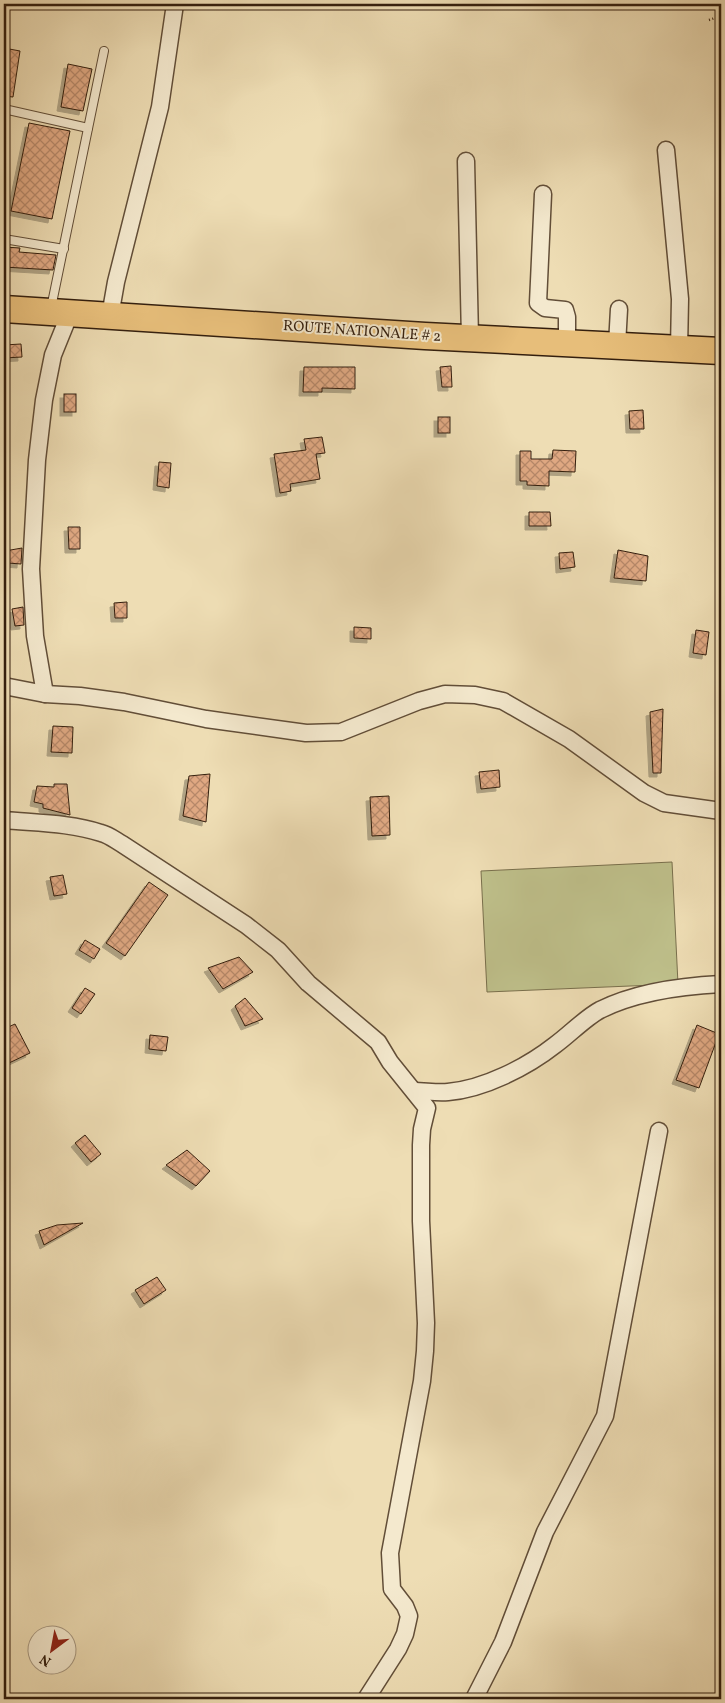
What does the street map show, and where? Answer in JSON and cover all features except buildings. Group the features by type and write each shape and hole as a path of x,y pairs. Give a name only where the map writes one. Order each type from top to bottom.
{"main road":[{"name":"ROUTE NATIONALE # 2","path":"4,309 470,338 721,351"}],"street":[{"path":"110,316 116,282 160,107 175,4"},
{"path":"666,150 680,299 680,349"},
{"path":"466,161 470,338"},
{"path":"543,194 538,303 545,308 565,310 567,317 567,342"},
{"path":"617,345 619,309"},
{"path":"45,694 35,636 31,569 37,460 44,400 60,313"},
{"path":"4,686 45,694 88,697 206,719 306,733 341,732 419,701 445,694 475,695 504,701 569,739 644,793 664,803 721,811"},
{"path":"4,820 69,826 104,834 229,914 278,950 308,983 378,1042 390,1062 427,1108 420,1145 421,1221 426,1323 425,1351 422,1381 390,1553 392,1588 410,1616 398,1649 366,1699"},
{"path":"414,1091 448,1092 463,1090 512,1073 553,1047 598,1011 624,1000 694,985 721,984"},
{"path":"474,1699 503,1642 545,1532 605,1416 659,1131"}],"lane":[{"path":"60,313 64,249 104,50"},
{"path":"4,109 88,128"},
{"path":"4,239 64,249"}],"path":[{"path":"709,20 721,16"}],"green space":[{"path":"672,862 678,984 487,992 481,871"}]}
